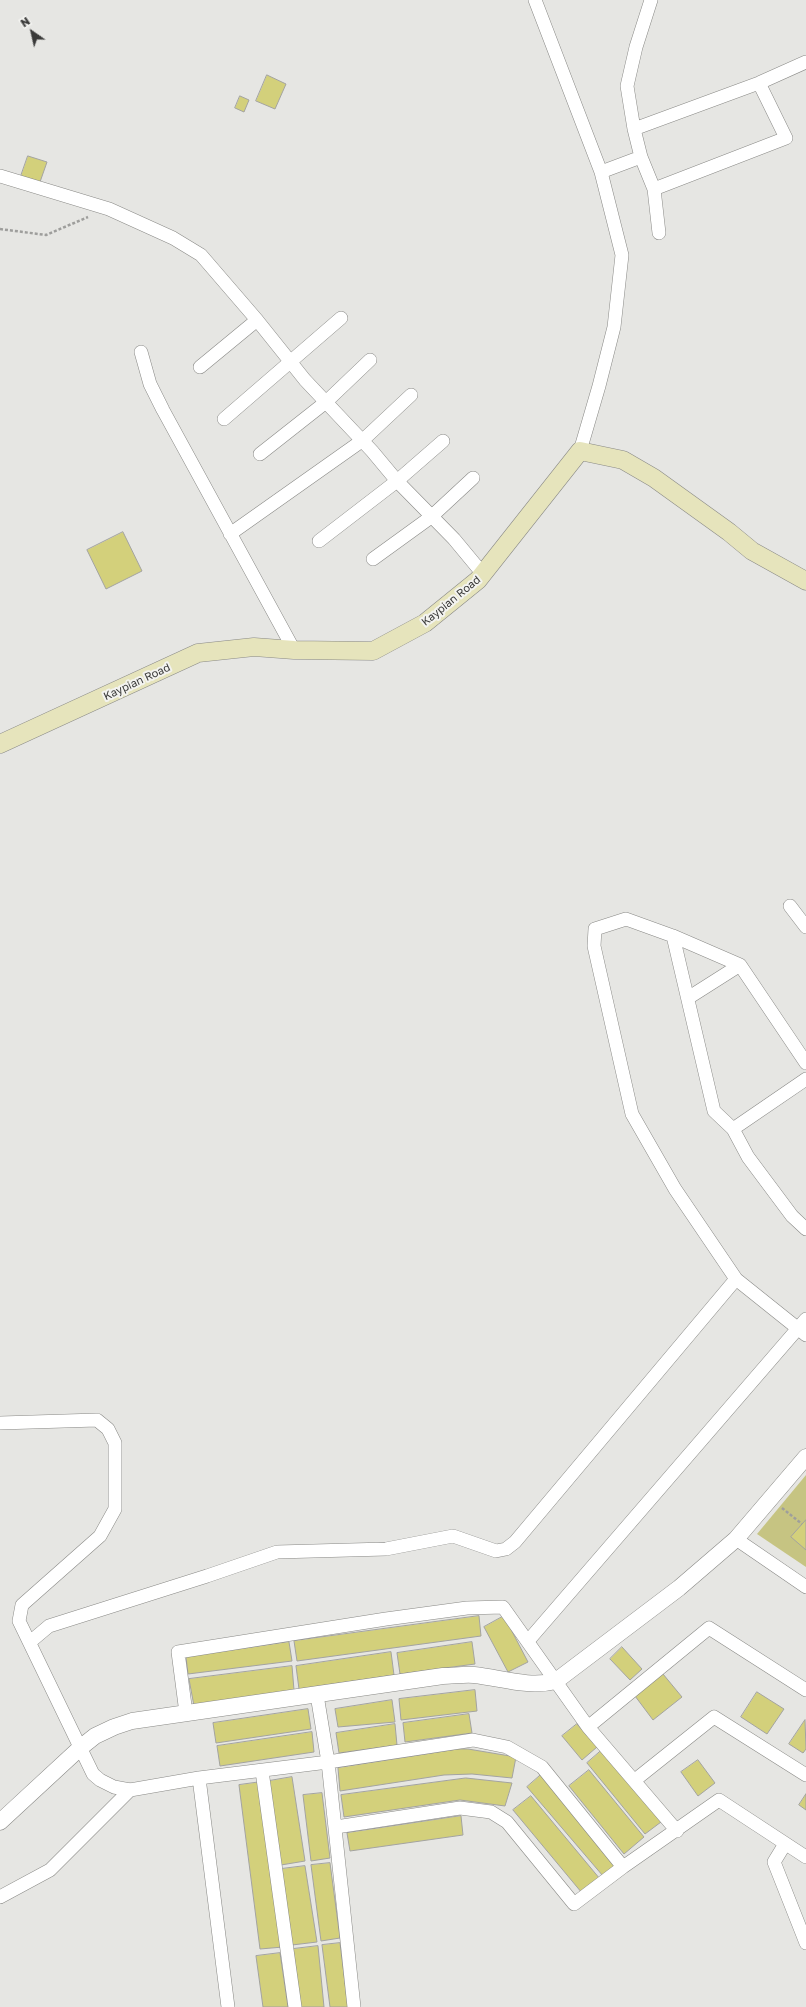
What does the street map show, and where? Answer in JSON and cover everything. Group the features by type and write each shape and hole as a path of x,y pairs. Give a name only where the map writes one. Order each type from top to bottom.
{"main road":[{"name":"Kaypian Road","path":"0,744 198,654 254,647 294,650 373,651 426,623 478,580 580,451"},
{"path":"580,451 623,460 642,471 729,532 752,551 806,581"}],"street":[{"path":"535,0 601,172 622,255 614,327 580,451"},
{"path":"651,0 636,47 627,86 634,129 641,157 654,189 659,233"},
{"path":"634,129 759,83 806,62"},
{"path":"654,189 786,138 759,83"},
{"path":"601,172 641,157"},
{"path":"0,176 109,209 167,235 201,255 257,320 290,363 363,440 397,481 454,539 483,574"},
{"path":"224,419 341,318"},
{"path":"200,367 257,320"},
{"path":"141,352 150,384 163,410 294,650"},
{"path":"260,454 326,402 370,360"},
{"path":"230,534 363,440 411,395"},
{"path":"319,541 397,481 443,441"},
{"path":"373,559 431,517 473,478"},
{"path":"790,906 806,927"},
{"path":"528,1641 804,1328 736,1279 675,1189 632,1114 594,946 595,929 626,919 673,936 740,965 806,1063"},
{"path":"673,936 714,1111 733,1129 748,1157 792,1216 806,1229"},
{"path":"688,998 740,965"},
{"path":"733,1129 806,1079"},
{"path":"30,1642 49,1626 207,1576 277,1552 386,1549 453,1536 496,1551 506,1549 520,1536 736,1279"},
{"path":"0,1423 97,1420 108,1429 115,1443 115,1509 100,1536 22,1605 19,1621 93,1774 100,1780 114,1787 130,1790 200,1778 328,1762 472,1740 507,1747 542,1767 623,1867"},
{"path":"0,1822 95,1736 132,1721 443,1676 471,1675 528,1684 542,1684 556,1681 679,1588 736,1539 806,1457"},
{"path":"736,1539 806,1587"},
{"path":"186,1712 178,1652 386,1619 467,1608 503,1607 588,1727 635,1780 677,1831"},
{"path":"588,1727 709,1628 806,1690"},
{"path":"317,1695 328,1762 336,1827 354,2007"},
{"path":"635,1780 714,1717 806,1775"},
{"path":"262,1771 295,2007"},
{"path":"200,1778 228,2007"},
{"path":"0,1897 50,1870 130,1790"},
{"path":"336,1827 460,1808 491,1812 507,1822 574,1904 623,1867 677,1831 719,1800 806,1857"},
{"path":"785,1844 774,1862 806,1943"}],"path":[{"path":"0,229 46,235 109,209"},
{"path":"783,1508 802,1524"}],"shaded area":[{"path":"806,1475 806,1567 757,1534"}],"building":[{"path":"267,75 286,84 275,109 256,101"},
{"path":"240,96 249,100 244,112 235,108"},
{"path":"28,156 47,162 40,182 21,176"},
{"path":"123,532 142,571 106,589 87,550"},
{"path":"806,1520 806,1550 791,1537"},
{"path":"479,1616 481,1636 297,1661 294,1641"},
{"path":"504,1616 528,1662 508,1672 484,1627"},
{"path":"289,1642 292,1661 188,1674 186,1657"},
{"path":"472,1642 475,1664 400,1674 397,1653"},
{"path":"622,1647 642,1669 630,1680 610,1659"},
{"path":"391,1652 394,1675 299,1689 296,1666"},
{"path":"292,1666 294,1690 194,1706 189,1679"},
{"path":"663,1674 682,1697 653,1720 635,1696"},
{"path":"475,1690 477,1711 401,1720 399,1699"},
{"path":"757,1692 784,1709 767,1734 741,1717"},
{"path":"392,1700 395,1722 338,1727 335,1709"},
{"path":"308,1709 311,1729 216,1743 213,1723"},
{"path":"469,1714 472,1733 405,1742 403,1723"},
{"path":"805,1720 806,1749 803,1753 789,1744"},
{"path":"395,1724 397,1745 339,1753 336,1733"},
{"path":"577,1724 597,1747 582,1760 562,1736"},
{"path":"312,1732 314,1752 220,1766 217,1746"},
{"path":"458,1749 468,1749 516,1757 512,1778 472,1774 444,1775 340,1791 338,1768"},
{"path":"602,1750 661,1822 645,1834 587,1763"},
{"path":"698,1760 715,1783 698,1796 681,1772"},
{"path":"589,1770 644,1837 624,1854 569,1786"},
{"path":"543,1773 619,1863 603,1876 527,1787"},
{"path":"292,1777 305,1861 281,1865 269,1781"},
{"path":"466,1778 512,1783 505,1806 460,1800 344,1817 341,1795"},
{"path":"261,1782 283,1947 260,1949 239,1785"},
{"path":"322,1793 330,1858 311,1861 303,1795"},
{"path":"806,1794 806,1810 799,1805"},
{"path":"531,1796 600,1879 582,1893 513,1810"},
{"path":"461,1816 463,1835 350,1851 347,1833"},
{"path":"330,1863 340,1938 321,1941 311,1865"},
{"path":"305,1866 317,1942 292,1945 281,1869"},
{"path":"340,1943 348,2007 330,2007 322,1945"},
{"path":"318,1946 324,2007 301,2007 293,1949"},
{"path":"280,1953 288,2007 263,2007 256,1956"}]}
